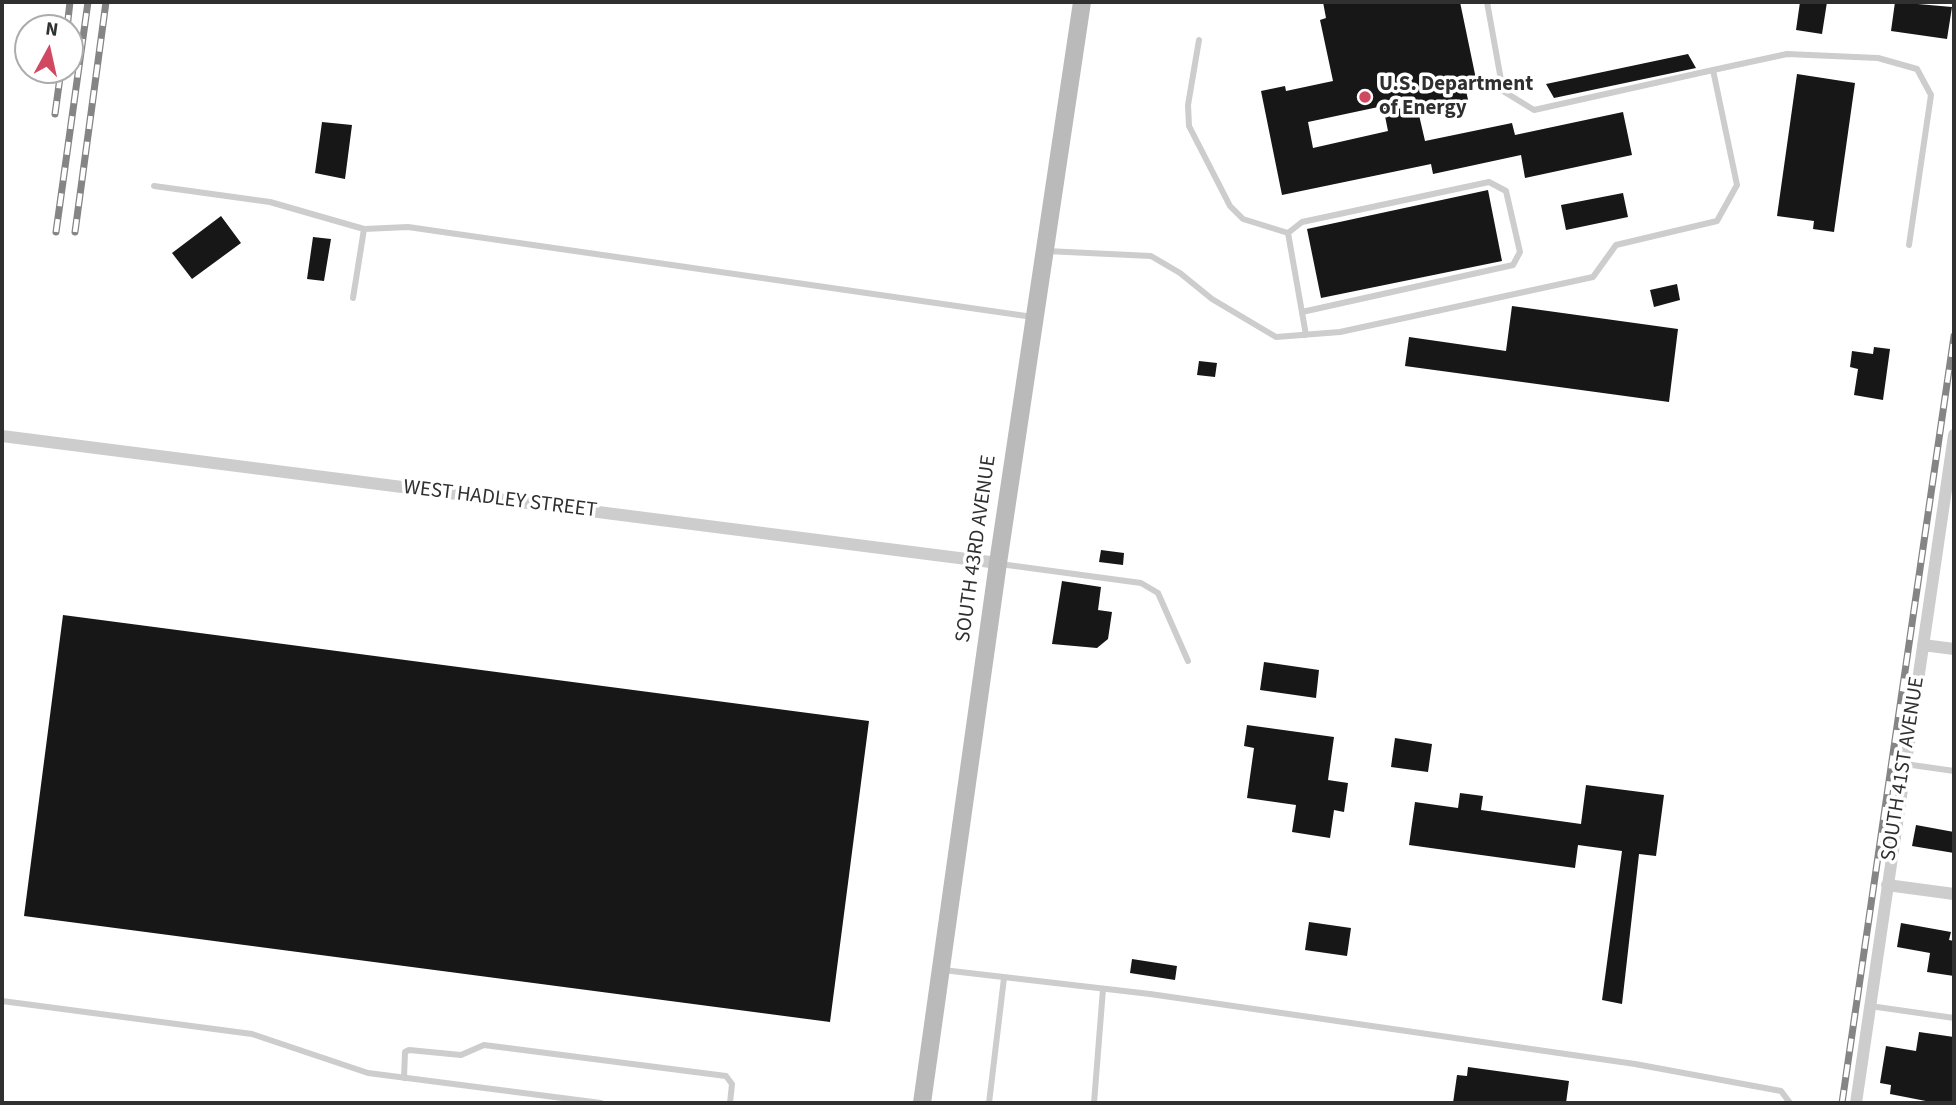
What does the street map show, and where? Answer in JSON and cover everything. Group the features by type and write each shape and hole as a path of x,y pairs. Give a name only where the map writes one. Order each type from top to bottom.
{"main road":[{"name":"SOUTH 43RD AVENUE","path":"922,1103 998,563 1082,2"}],"street":[{"name":"SOUTH 41ST AVENUE","path":"1856,1103 1923,645 1948,518 1954,435"},
{"name":"WEST HADLEY STREET","path":"2,436 998,563"},
{"path":"1923,645 1954,649"},
{"path":"1887,885 1954,894"}],"lane":[{"path":"1487,2 1503,91 1534,110 1787,54 1878,58 1917,69 1931,95 1909,245"},
{"path":"1199,40 1188,105 1189,126 1230,206 1244,219 1288,233"},
{"path":"1044,251 1151,256 1180,273 1212,299 1276,337 1340,332 1593,277 1616,245 1717,221 1737,185 1713,71"},
{"path":"1288,233 1303,222 1489,182 1506,191 1520,252 1513,265 1302,312"},
{"path":"153,186 270,202 364,229 408,227 1035,317"},
{"path":"353,298 364,229"},
{"path":"1288,233 1306,335"},
{"path":"998,563 1141,583 1158,593 1188,661"},
{"path":"1905,764 1954,771"},
{"path":"941,969 1103,989 1635,1064 1781,1091 1790,1103"},
{"path":"989,1103 1004,978"},
{"path":"1094,1103 1103,989"},
{"path":"2,1001 252,1034 368,1073 601,1103"},
{"path":"1870,1006 1954,1018"},
{"path":"404,1078 405,1052 409,1050 461,1055 484,1045 726,1076 732,1084 730,1103"}],"building":[{"name":"U.S. Department of Energy","path":"1323,2 1460,2 1476,79 1464,82 1469,104 1419,115 1425,141 1512,123 1515,135 1623,112 1632,155 1525,178 1521,155 1433,174 1431,164 1282,195 1261,91 1285,86 1286,91 1333,81 1320,20 1326,18","holes":["1383,106 1388,131 1313,148 1308,122"]},
{"path":"1800,2 1827,2 1822,34 1796,30"},
{"path":"1895,2 1952,7 1947,39 1891,31"},
{"path":"1688,54 1696,68 1554,98 1546,84"},
{"path":"1797,74 1855,83 1834,232 1813,229 1814,221 1777,216"},
{"path":"322,122 352,125 345,179 315,173"},
{"path":"1488,190 1502,261 1321,298 1307,229"},
{"path":"1623,193 1628,217 1566,230 1561,205"},
{"path":"221,216 241,243 192,279 172,253"},
{"path":"313,237 331,239 324,281 307,279"},
{"path":"1677,284 1680,300 1654,307 1650,290"},
{"path":"1512,306 1678,329 1669,402 1405,366 1409,337 1506,351"},
{"path":"1874,347 1890,349 1883,400 1854,395 1858,369 1850,367 1852,351 1873,354"},
{"path":"1199,361 1217,363 1215,377 1197,375"},
{"path":"1101,550 1124,553 1123,565 1099,562"},
{"path":"1062,581 1101,587 1098,610 1112,612 1108,639 1097,648 1052,644"},
{"path":"63,615 869,721 830,1022 24,916"},
{"path":"1264,662 1319,670 1316,698 1260,690"},
{"path":"1247,725 1334,737 1328,780 1348,783 1344,812 1334,810 1330,838 1292,832 1296,805 1247,798 1254,748 1244,746"},
{"path":"1395,738 1432,744 1428,772 1391,767"},
{"path":"1586,785 1664,795 1656,856 1639,854 1622,1004 1602,1000 1622,851 1578,845 1575,868 1409,845 1415,802 1458,808 1460,793 1483,796 1481,810 1581,824"},
{"path":"1916,825 1954,832 1954,853 1912,846"},
{"path":"1309,922 1351,928 1347,956 1305,950"},
{"path":"1901,923 1951,932 1949,940 1954,941 1954,976 1927,972 1930,953 1897,947"},
{"path":"1132,959 1177,966 1175,980 1130,973"},
{"path":"1919,1032 1954,1037 1954,1103 1936,1103 1890,1094 1891,1085 1880,1083 1886,1046 1916,1051"},
{"path":"1468,1067 1569,1081 1566,1103 1453,1103 1457,1075 1467,1076"}],"railway":[{"path":"69,14 70,2"},
{"path":"56,232 88,2"},
{"path":"75,232 106,2"},
{"path":"55,114 59,84"},
{"path":"1842,1103 1954,336"}],"place":[{"name":"U.S. Department of Energy","path":"1365,97"}]}
